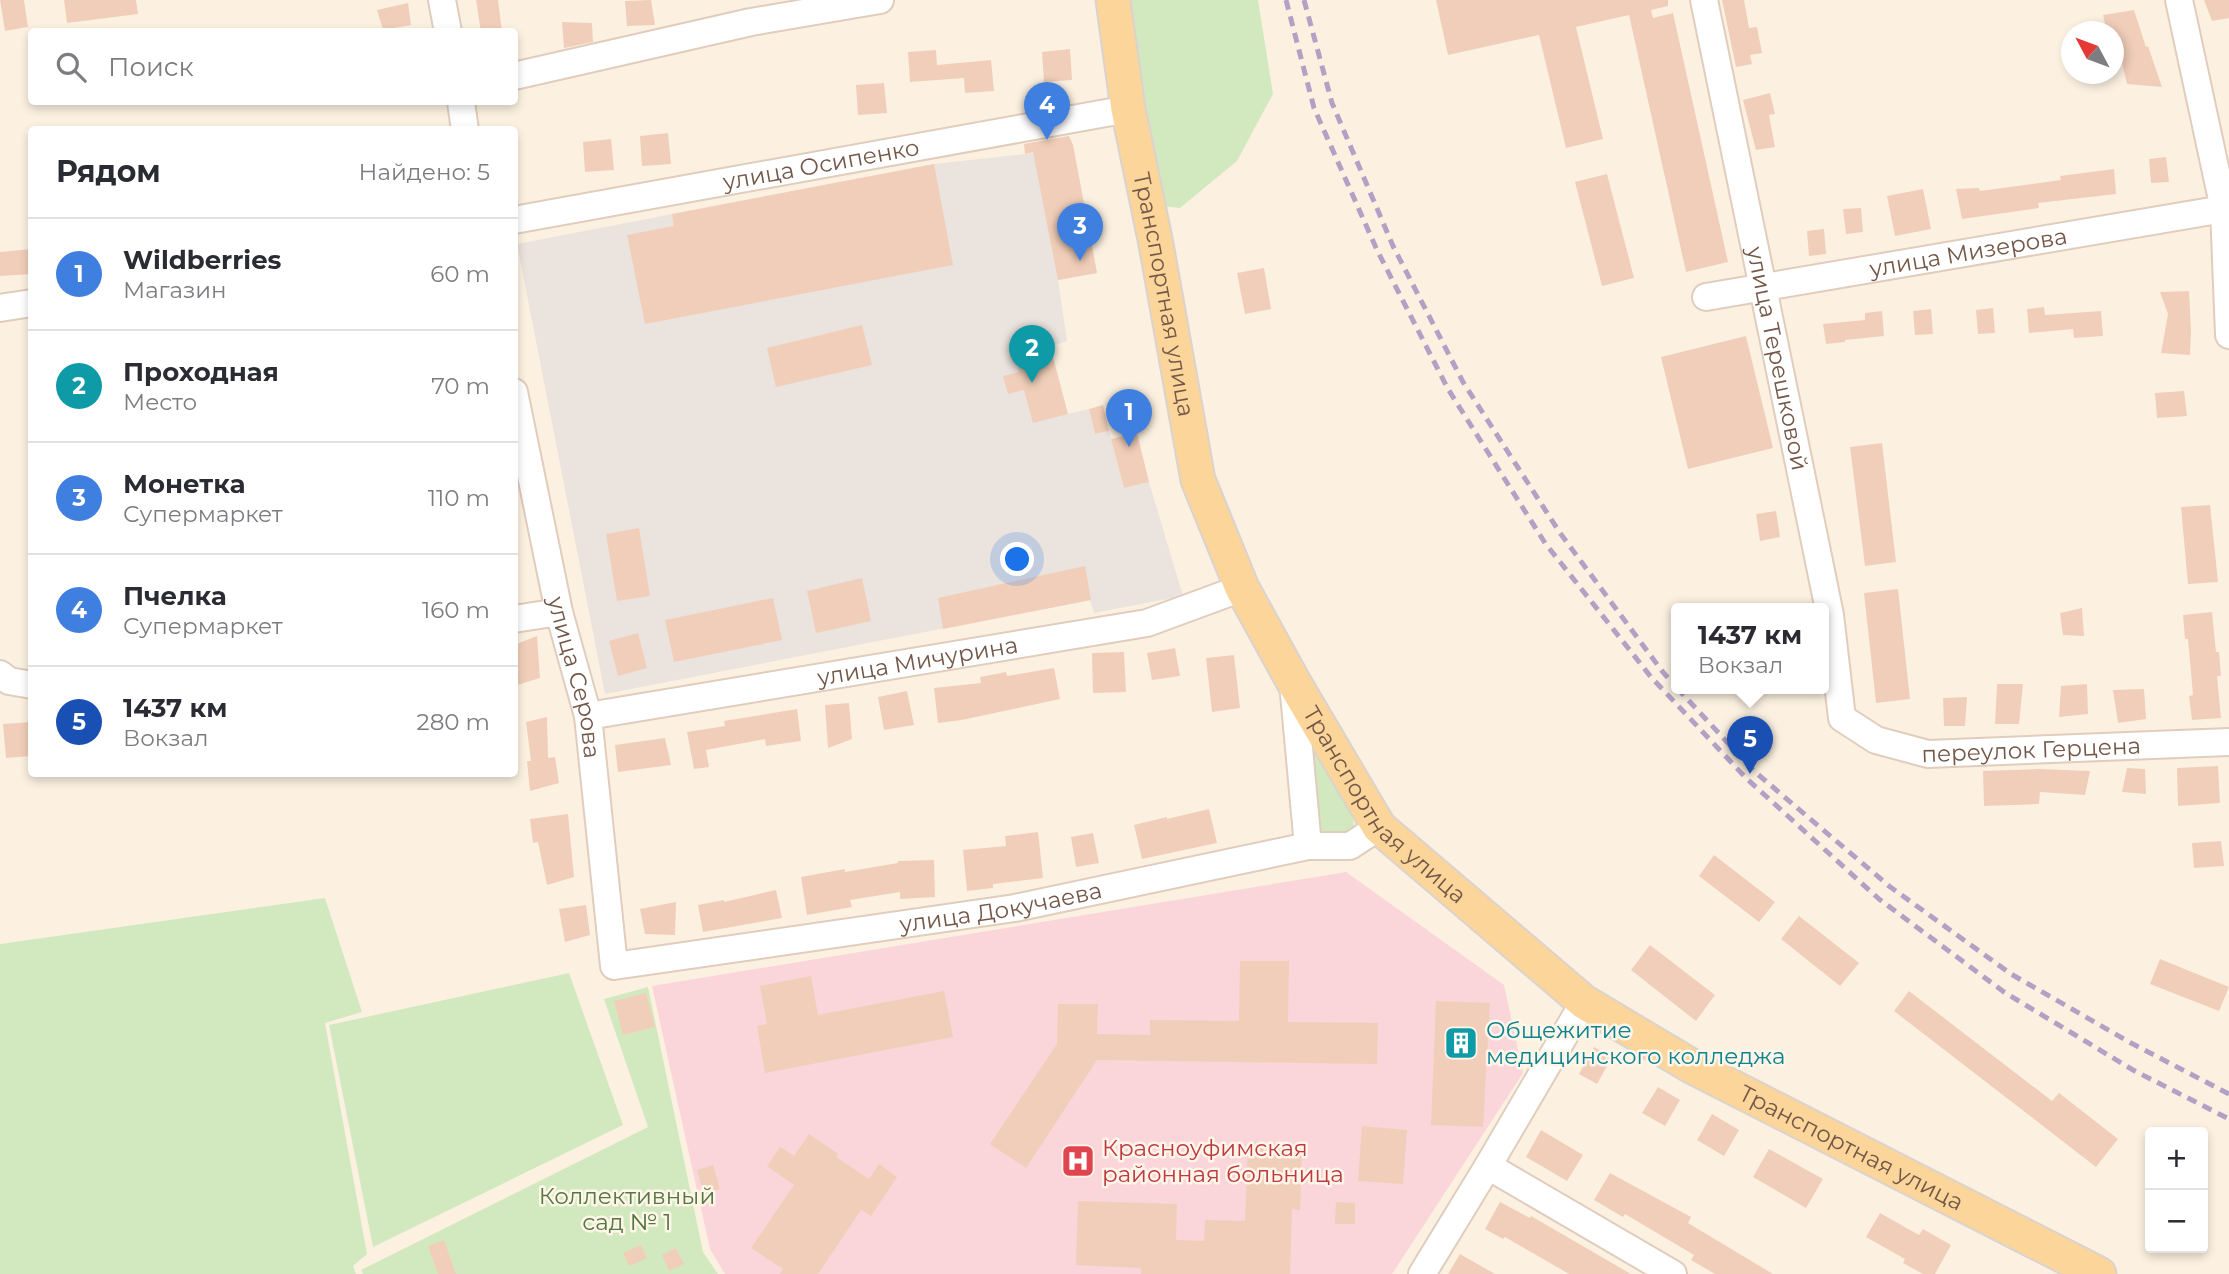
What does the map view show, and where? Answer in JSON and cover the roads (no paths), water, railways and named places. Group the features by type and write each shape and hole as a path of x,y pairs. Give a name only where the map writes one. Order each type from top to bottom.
{"main road":[{"name":"Транспортная улица","path":"1113,0 1128,108 1156,244 1198,480 1242,588 1379,827 1584,1002 1693,1067 2096,1273"}],"street":[{"path":"442,0 447,28"},
{"path":"518,75 751,22 880,0"},
{"name":"улица Терешковой","path":"1704,0 1828,603"},
{"path":"2179,0 2226,208 2229,335"},
{"path":"462,105 465,126"},
{"name":"улица Осипенко","path":"518,219 1128,108"},
{"name":"улица Мизерова","path":"1706,297 2226,208"},
{"path":"0,308 28,304"},
{"name":"улица Серова","path":"518,412 559,612 589,716 614,965"},
{"name":"улица Мичурина","path":"589,716 1147,623 1242,588"},
{"name":"улица Терешковой","path":"1829,610 1842,718"},
{"path":"518,618 559,612"},
{"path":"0,674 9,681 28,684"},
{"path":"1293,681 1308,846"},
{"name":"переулок Герцена","path":"1842,718 1876,740 1928,754 2229,742"},
{"name":"улица Докучаева","path":"614,965 1016,908 1308,846 1350,846 1379,827"},
{"path":"1422,1274 1584,1002"},
{"path":"1488,1166 1673,1274"}],"railway":[{"path":"1286,0 1314,108 1377,250 1448,389 1545,543 1651,677 1746,778 1879,899 2004,992 2133,1070 2229,1119"},
{"path":"1304,0 1332,103 1393,246 1463,382 1560,533 1671,681"},
{"path":"1683,694 1754,771 1889,886 2011,974 2131,1043 2229,1094"}],"place":[{"name":"Пчелка","path":"1047,140"},
{"name":"Монетка","path":"1080,261"},
{"name":"Проходная","path":"1032,383"},
{"name":"Wildberries","path":"1129,447"},
{"name":"1437 км","path":"1750,774"},
{"name":"Общежитие медицинского колледжа","path":"1461,1043"},
{"name":"Красноуфимская районная больница","path":"1078,1161"}],"park label":[{"name":"Коллективный сад № 1","path":"627,1209"}]}
